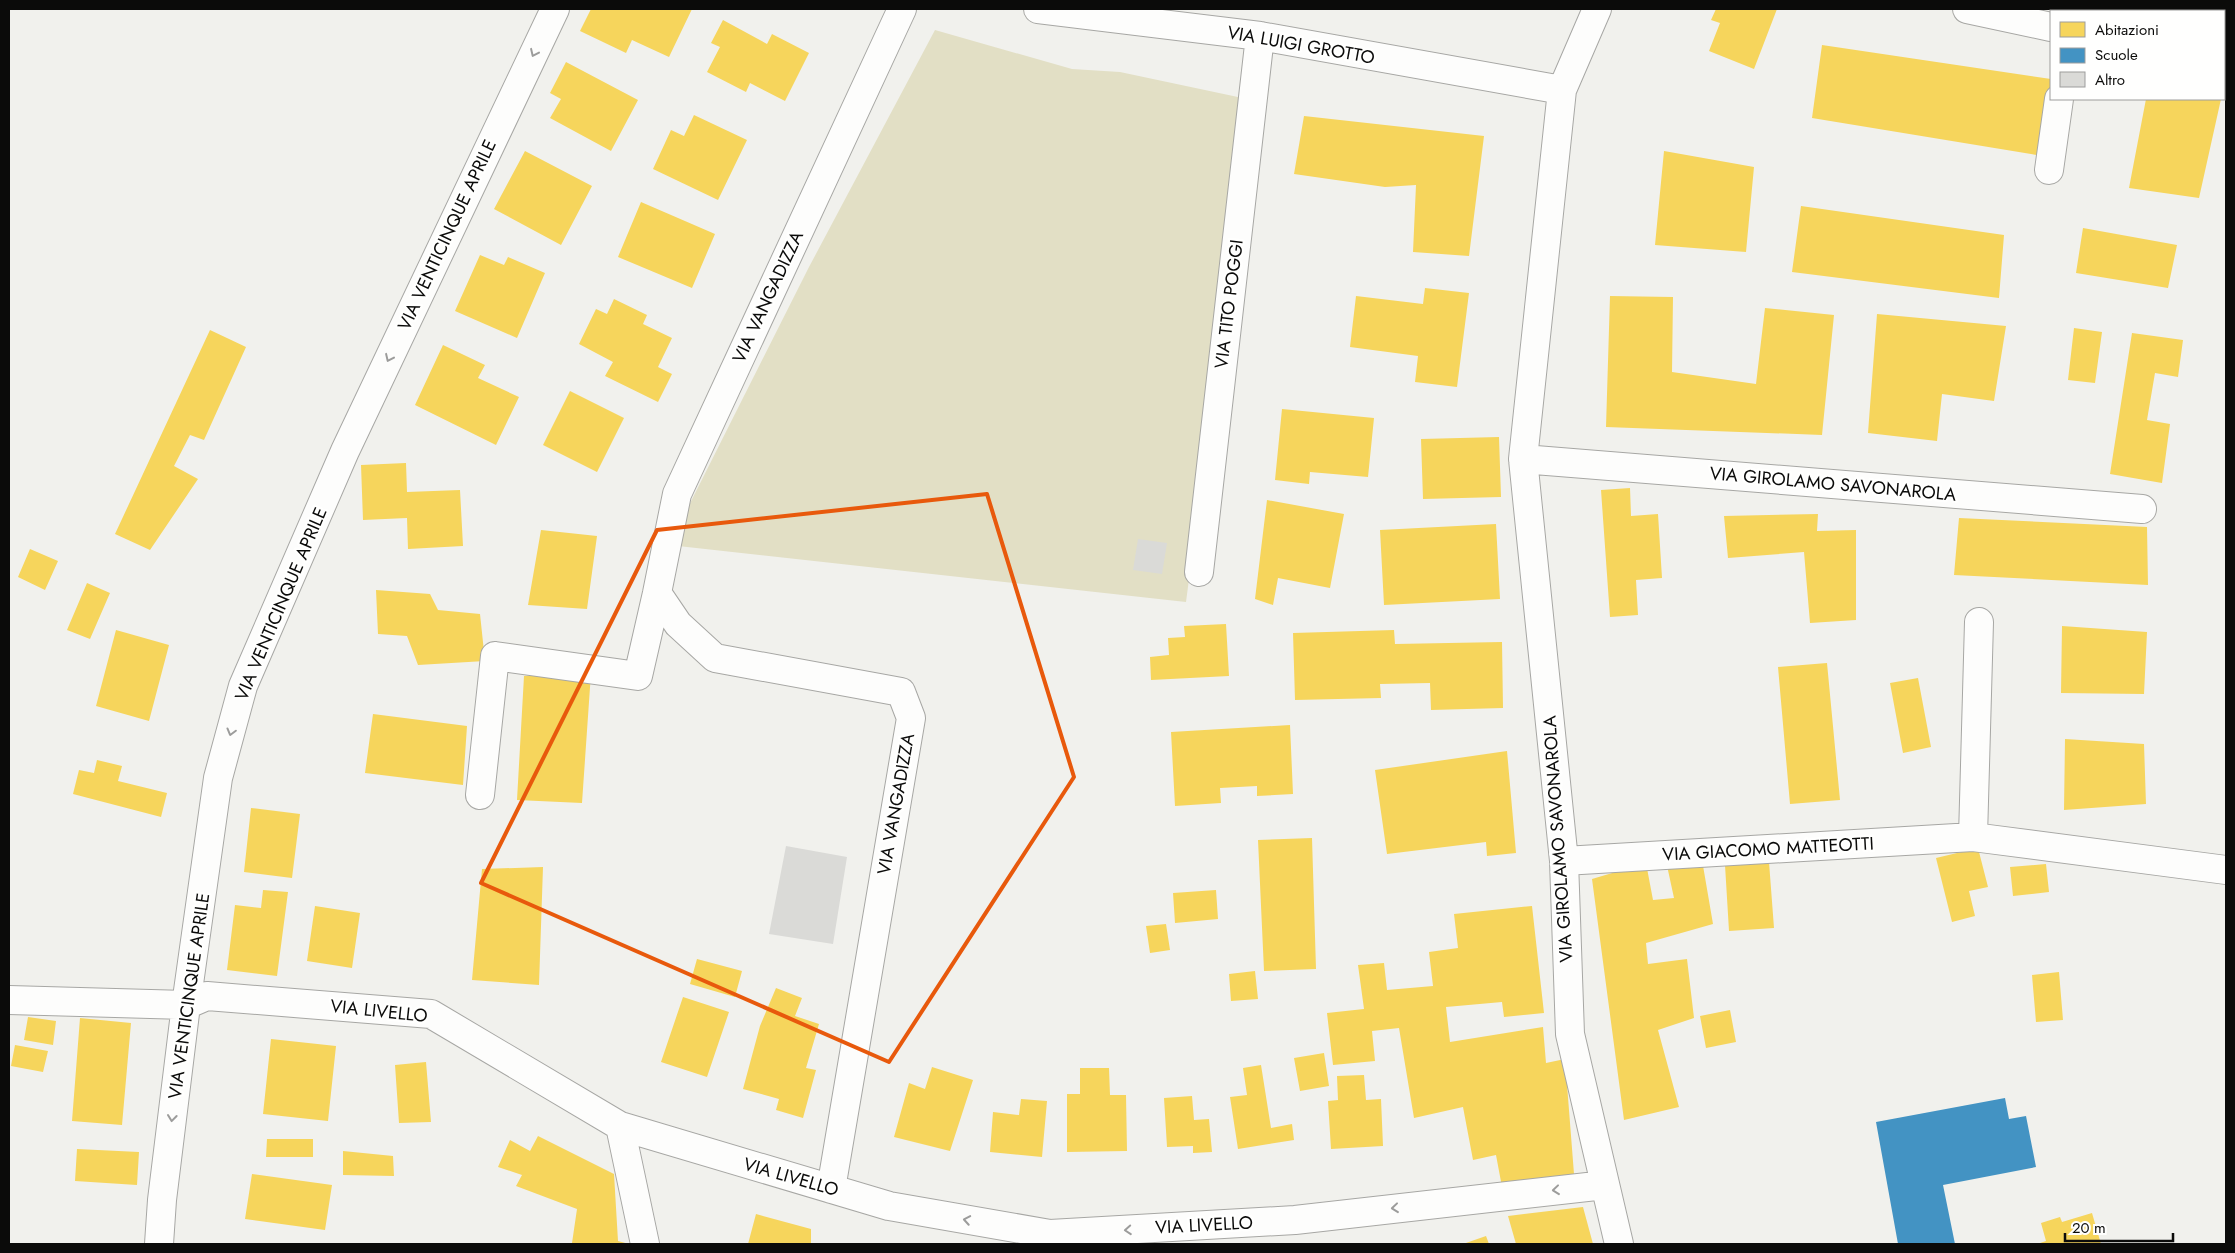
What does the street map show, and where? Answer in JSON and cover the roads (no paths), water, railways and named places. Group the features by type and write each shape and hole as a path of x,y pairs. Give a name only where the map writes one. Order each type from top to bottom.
{"street":[{"name":"VIA VENTICINQUE APRILE","path":"159,1244 162,1200 186,1005 218,778 243,686 345,450 555,9"},
{"name":"VIA VANGADIZZA","path":"480,795 495,656 638,676 658,593 676,494 902,9"},
{"name":"VIA LUIGI GROTTO","path":"1038,9 1260,36 1562,90"},
{"name":"VIA GIROLAMO SAVONAROLA","path":"1597,9 1562,90 1523,459 1564,861 1570,1034 1619,1244"},
{"path":"1967,9 2050,27"},
{"name":"VIA TITO POGGI","path":"1199,572 1260,36"},
{"path":"2049,170 2059,100"},
{"name":"VIA GIROLAMO SAVONAROLA","path":"1523,459 2142,509"},
{"name":"VIA VANGADIZZA","path":"658,593 678,624 715,658 901,692 911,718 831,1188"},
{"path":"1973,837 1979,622"},
{"name":"VIA GIACOMO MATTEOTTI","path":"1564,861 1973,837 2226,870"},
{"name":"VIA LIVELLO","path":"9,1000 186,1005 207,996 431,1014 620,1126 889,1206 1050,1234 1217,1234 1295,1220 1605,1185"},
{"path":"620,1126 645,1244"}]}
